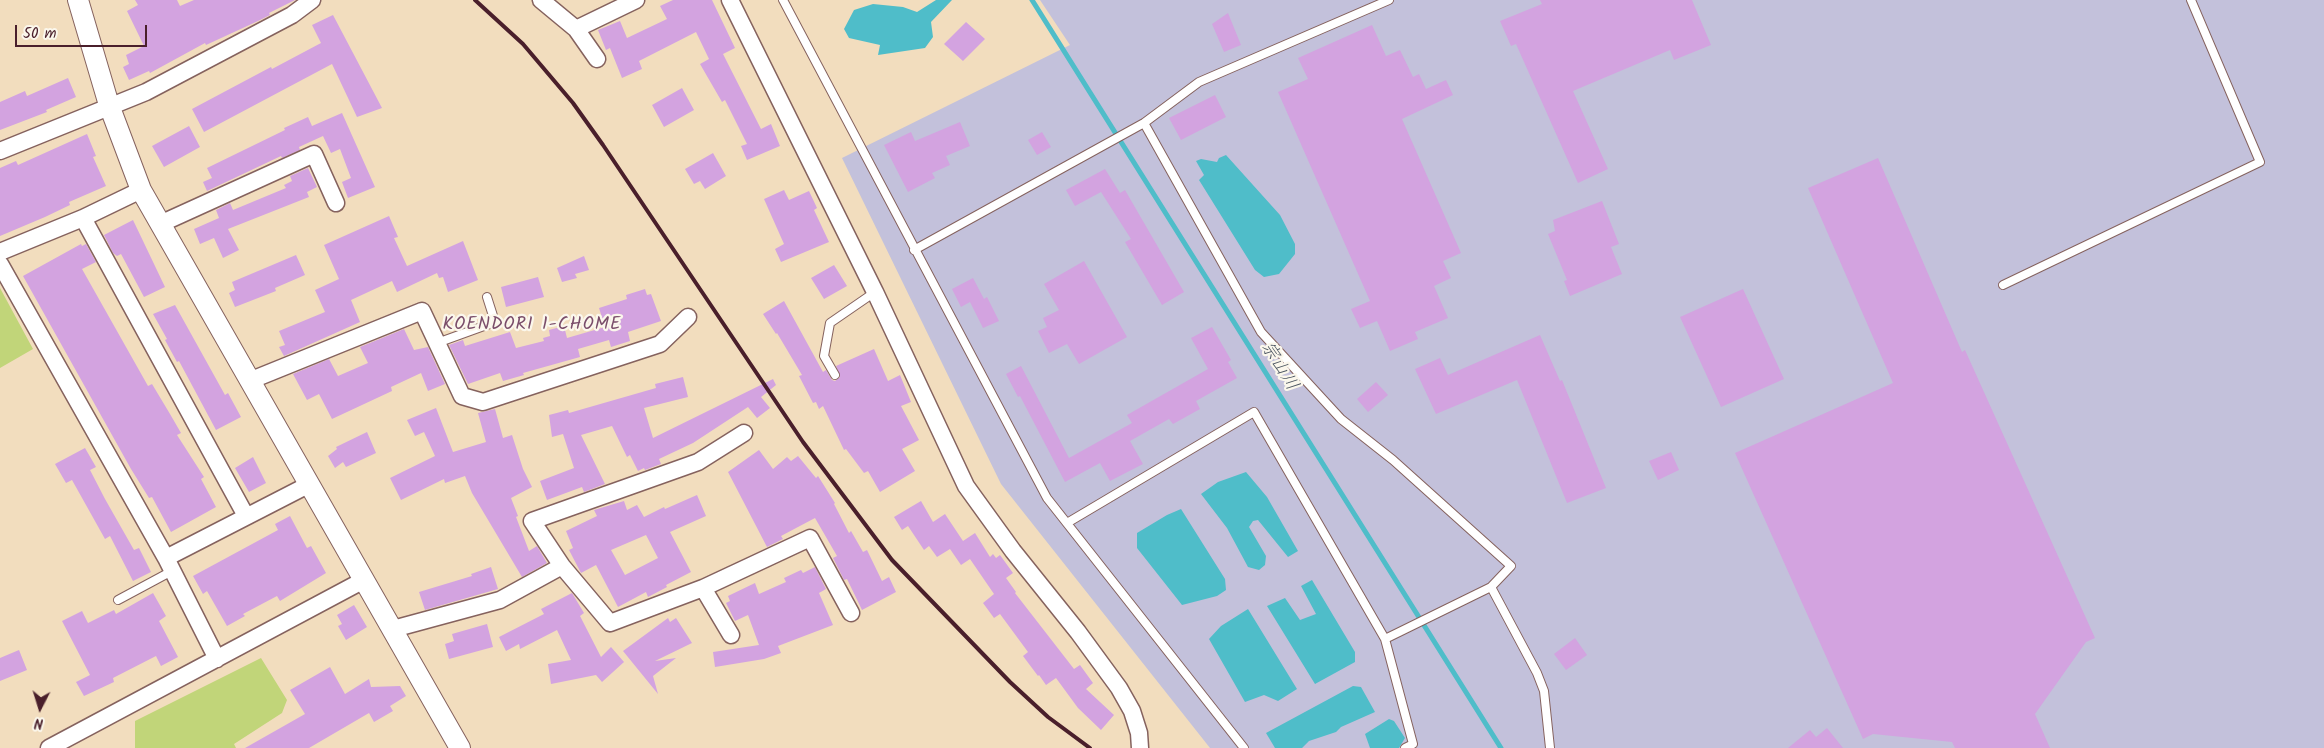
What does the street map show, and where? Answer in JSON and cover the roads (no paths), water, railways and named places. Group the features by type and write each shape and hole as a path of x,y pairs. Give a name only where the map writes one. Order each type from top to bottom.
{"street":[{"path":"78,0 109,105 141,190 460,748"},
{"path":"0,151 109,105 146,92 292,15 312,0"},
{"path":"541,0 576,29 597,59"},
{"path":"576,29 636,0"},
{"path":"730,0 875,292 966,486 1013,552 1078,632 1119,688 1132,711 1139,733 1140,748"},
{"path":"160,224 314,154 336,203"},
{"path":"0,252 83,218 141,190"},
{"path":"83,218 246,516"},
{"path":"0,264 169,565 217,659"},
{"path":"249,381 422,311 462,396 483,402 660,344 688,317"},
{"path":"744,433 698,462 532,521 562,566 610,623 703,588 810,538 851,614"},
{"path":"169,565 246,516 310,484"},
{"path":"393,629 500,600 562,566"},
{"path":"49,748 364,580"},
{"path":"703,588 731,634"}],"lane":[{"path":"783,0 1047,498 1244,748"},
{"path":"914,250 1144,123 1199,82 1389,0"},
{"path":"2003,285 2260,162 2191,0"},
{"path":"1144,123 1262,332 1341,419 1393,460 1511,566 1491,587 1385,639"},
{"path":"835,375 824,356 830,323 875,292"},
{"path":"436,343 495,322 487,297"},
{"path":"1067,523 1254,412 1385,639 1413,744 1405,748"},
{"path":"118,600 169,565"},
{"path":"1491,587 1537,673 1544,691 1550,748"}],"water":[{"path":"936,0 952,0 931,22 933,37 925,48 878,55 880,45 849,38 844,29 854,10 873,4 903,7 917,12"},
{"path":"1226,155 1280,215 1295,244 1295,254 1279,274 1264,277 1255,270 1199,180 1204,175 1196,161 1201,159 1217,162 1219,158"},
{"path":"1246,472 1267,497 1298,551 1288,557 1258,520 1253,521 1249,527 1266,556 1265,565 1259,570 1248,567 1227,528 1201,494 1218,482"},
{"path":"1181,509 1225,579 1226,590 1217,596 1182,605 1137,548 1137,533"},
{"path":"1312,580 1355,652 1355,662 1315,684 1267,606 1285,598 1300,620 1316,614 1301,586"},
{"path":"1248,609 1297,689 1278,701 1264,695 1245,702 1209,639 1221,626"},
{"path":"1353,686 1361,687 1375,712 1341,727 1336,732 1309,741 1302,748 1275,748 1266,733"},
{"path":"1389,719 1394,721 1405,738 1399,748 1370,748 1365,734"}],"waterway":[{"name":"宗山川","path":"1032,0 1501,748"}],"railway":[{"path":"475,0 523,44 573,103 803,442 892,560 1010,682 1048,717 1090,748"}],"district":[{"name":"KOENDORI 1-CHOME","path":"532,326"}]}
